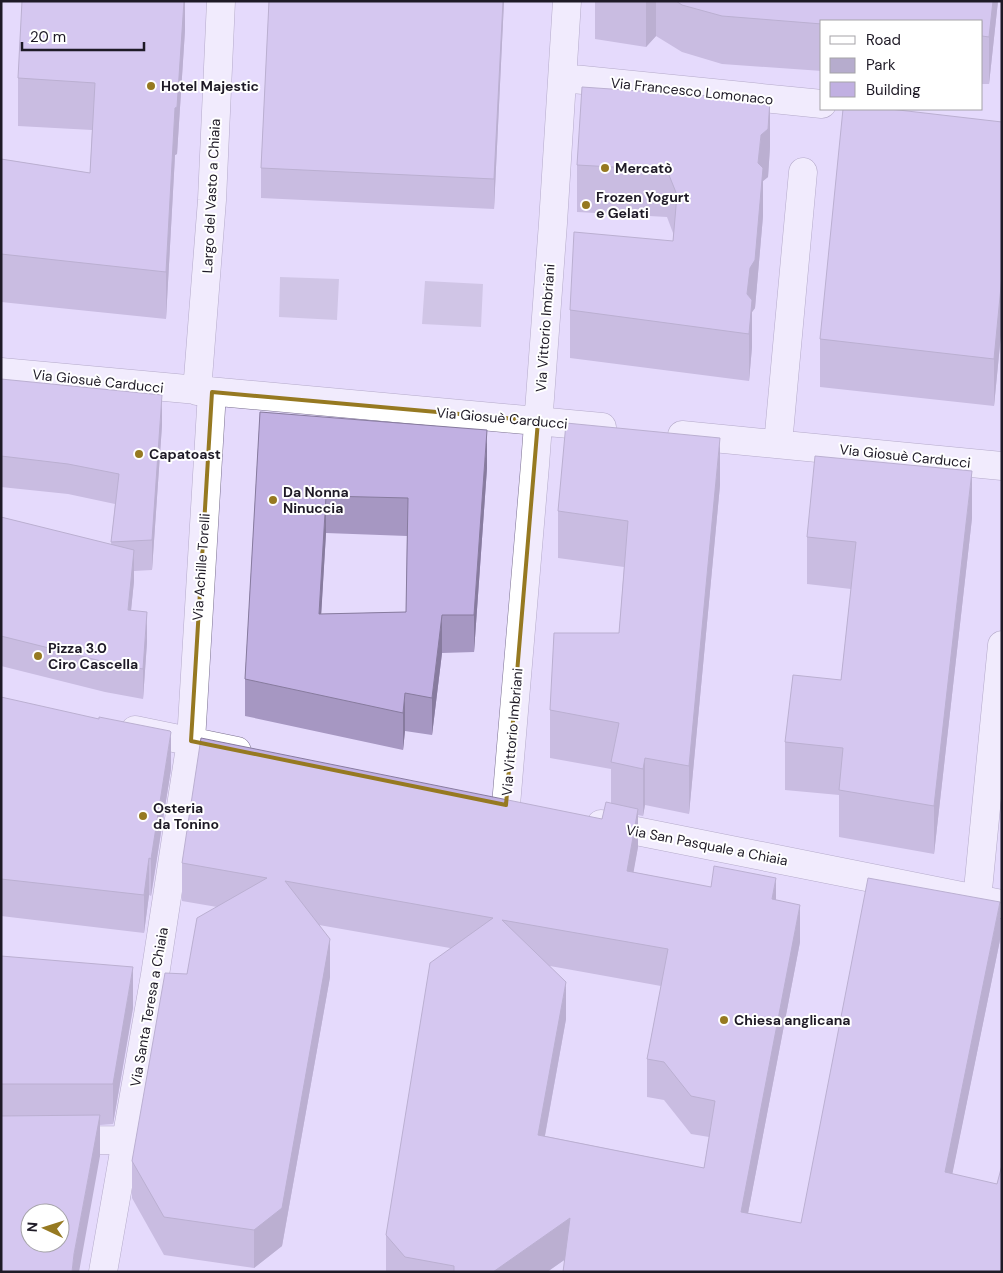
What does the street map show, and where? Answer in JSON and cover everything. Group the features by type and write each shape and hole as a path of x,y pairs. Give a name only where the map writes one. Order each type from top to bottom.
{"street":[{"name":"Largo del Vasto a Chiaia","path":"205,391 221,1"},
{"name":"Via Vittorio Imbriani","path":"534,810 496,803 538,421 563,78 566,1"},
{"name":"Via Francesco Lomonaco","path":"563,78 820,104"},
{"path":"778,444 803,172"},
{"name":"Via Giosuè Carducci","path":"1,372 624,429"},
{"name":"Via Achille Torelli","path":"191,741 205,391"},
{"name":"Via Giosuè Carducci","path":"653,432 1002,466"},
{"path":"989,902 1002,645"},
{"path":"115,726 261,756"},
{"name":"Via Santa Teresa a Chiaia","path":"103,1272 155,975 191,741"},
{"name":"Via San Pasquale a Chiaia","path":"573,818 989,902"},
{"path":"126,972 155,975"},
{"path":"1,1141 126,1140"}],"highlighted area":[{"path":"212,392 538,421 506,805 191,741"}],"green space":[{"path":"280,277 339,279 337,320 279,317"},
{"path":"425,281 483,284 481,327 422,324"}],"building":[{"path":"22,1 184,1 177,107 175,108 166,272 1,254 1,159 90,173 95,83 18,78"},
{"path":"269,1 503,1 494,179 261,168"},
{"path":"676,1 993,1 989,37 983,36 983,20 820,20 820,24 722,16 682,5"},
{"path":"582,87 770,100 768,129 761,135 758,163 763,168 755,260 750,268 747,294 752,300 749,334 570,310 574,232 673,241 677,195 667,170 577,165"},
{"path":"843,110 899,110 1002,122 1002,276 994,359 820,339"},
{"path":"1,379 162,395 152,540 111,542 119,474 68,464 1,456"},
{"path":"260,412 487,430 474,615 442,615 432,698 405,693 403,713 245,679","holes":["326,496 408,498 406,612 319,614"]},
{"path":"566,423 720,438 689,766 645,758 643,769 611,762 619,723 550,710 554,633 619,633 628,521 558,511"},
{"path":"815,456 972,471 934,806 839,790 843,748 785,742 793,675 841,680 856,542 807,537"},
{"path":"1,517 134,550 128,610 147,612 143,669 105,662 1,636"},
{"path":"1,697 99,719 99,717 171,732 144,895 1,879"},
{"path":"201,738 602,819 606,802 638,809 627,871 711,887 714,866 776,878 772,899 800,905 741,1212 801,1223 868,878 1000,902 945,1172 997,1184 1002,1165 1002,1272 563,1272 570,1218 493,1272 454,1272 454,1266 405,1257 386,1235 430,963 493,918 285,881 330,939 282,1208 254,1230 164,1217 132,1161 165,973 187,974 197,918 267,878 182,863","holes":["502,920 668,949 647,1059 664,1062 691,1096 715,1101 704,1168 538,1135 566,982"]},
{"path":"1,956 133,967 113,1084 1,1084"},
{"path":"100,1115 72,1272 1,1272 1,1116"}],"place":[{"name":"Hotel Majestic","path":"151,86"},
{"name":"Mercatò","path":"605,168"},
{"name":"Frozen Yogurt e Gelati","path":"586,205"},
{"name":"Capatoast","path":"139,454"},
{"name":"Da Nonna Ninuccia","path":"273,500"},
{"name":"Pizza 3.0 Ciro Cascella","path":"38,656"},
{"name":"Osteria da Tonino","path":"143,816"},
{"name":"Chiesa anglicana","path":"724,1020"}]}
